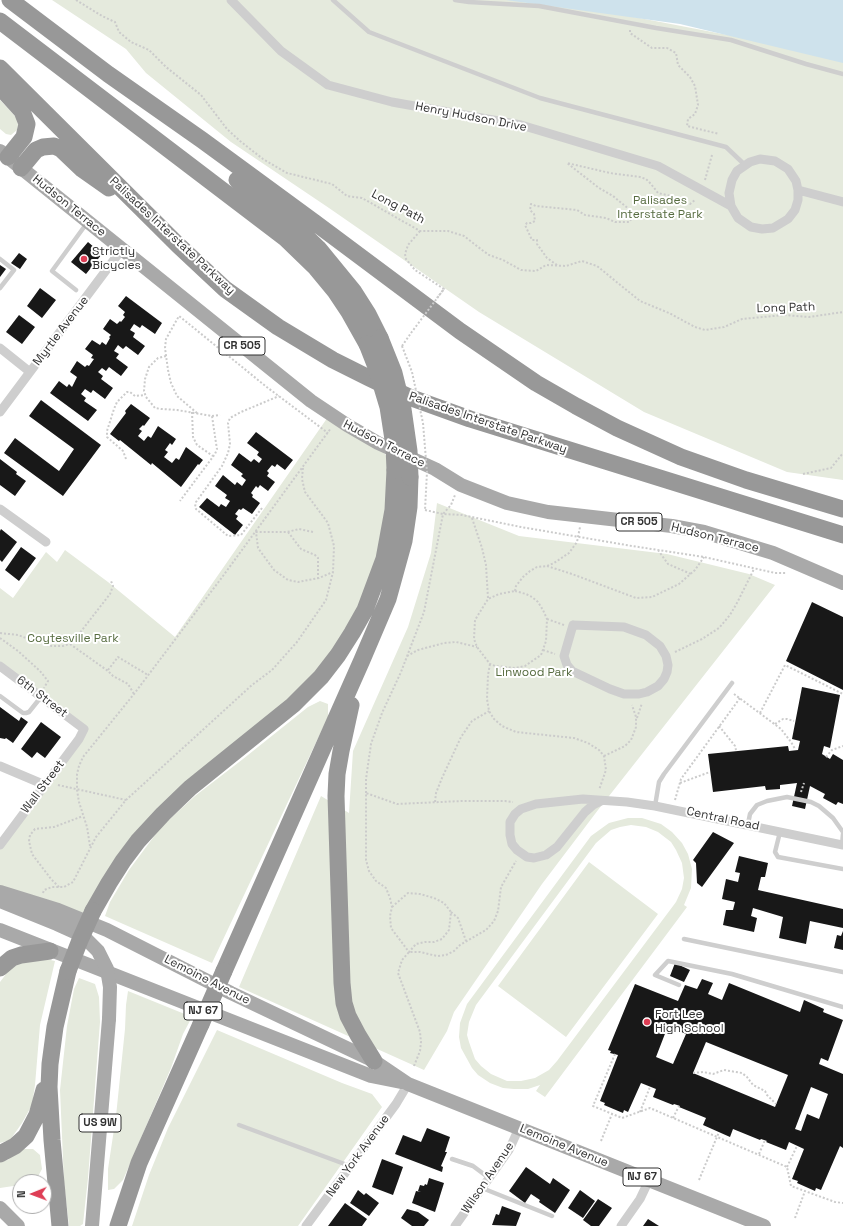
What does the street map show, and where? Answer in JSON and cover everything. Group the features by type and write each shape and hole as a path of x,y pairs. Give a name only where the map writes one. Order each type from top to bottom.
{"highway":[{"path":"10,0 108,74 202,140 314,222 466,336 555,394 617,428 681,456 746,480 843,509"},
{"path":"0,22 285,238 316,268 373,341"},
{"name":"Palisades Interstate Parkway","path":"0,68 147,215 210,275 248,306 278,327 314,349 382,385 430,405 470,419 843,535"},
{"path":"108,74 192,146 275,209 309,238 346,281 368,314 388,408 394,446 403,473 408,520 400,561 388,599 142,1157 118,1226"},
{"path":"0,88 22,111 27,124 24,136 4,154"},
{"path":"21,168 39,148 50,146 57,148 64,152 82,169 147,215"},
{"path":"0,1154 15,1146 26,1136 39,1109 50,1064 57,1013 68,971 80,940 105,888 123,862 162,814 190,788 293,705 321,677 338,655 365,610 384,559 393,510 403,473"},
{"path":"362,660 341,751 337,774 336,796 343,996 351,1023 374,1061"},
{"path":"0,968 12,958 21,954 50,951"},
{"path":"50,1064 50,1114 60,1226"}],"main road":[{"name":"Hudson Terrace","path":"4,154 278,375 337,419 372,440 435,469 461,485 520,507 704,532 779,555 843,583"},
{"name":"Lemoine Avenue","path":"0,892 58,910 102,928 260,1007 374,1061 408,1084"},
{"name":"US 9W","path":"0,902 57,924 86,939 98,951 107,969 110,987 109,1019 92,1226"},
{"name":"Lemoine Avenue","path":"0,930 50,951 371,1076 408,1084 764,1226"},
{"path":"0,1208 18,1226"}],"street":[{"name":"Henry Hudson Drive","path":"231,0 281,51 328,85 392,102 521,126 658,166 731,206 738,218 746,224 757,228 773,228 784,222 792,214 797,205 798,190"},
{"path":"731,206 729,193 730,184 737,171 745,164 760,159 780,163 788,169 794,177 798,190 843,202"},
{"name":"Myrtle Avenue","path":"0,412 122,249"},
{"path":"0,348 30,372"},
{"path":"0,509 46,542"},
{"path":"573,625 624,627 646,634 654,641 666,656 668,665 664,679 658,686 647,692 639,694 624,694 572,671 567,665 564,656 573,625"},
{"name":"6th Street","path":"0,666 84,729"},
{"name":"Wall Street","path":"0,845 79,739 84,729"},
{"path":"0,766 46,783"},
{"name":"Central Road","path":"523,855 512,844 510,835 512,818 518,811 524,807 532,805 582,799 635,803 674,809 843,845"},
{"path":"523,855 530,858 538,858 553,851 583,814 598,800"},
{"name":"New York Avenue","path":"306,1226 396,1104 408,1084"},
{"name":"Wilson Avenue","path":"455,1226 508,1150 519,1128"},
{"path":"621,1226 640,1199 649,1180"}],"lane":[{"path":"333,0 369,32 540,98 726,147 745,164"},
{"path":"455,0 539,6 656,28 732,40 806,64 843,74"},
{"path":"76,290 52,271 88,222"},
{"path":"0,259 14,270 0,288"},
{"path":"655,806 659,782 664,774 732,683"},
{"path":"0,696 26,714 41,697"},
{"path":"748,824 750,814 757,805 767,801 787,797 811,802 820,806 833,818 843,833 843,845"},
{"path":"780,832 776,852 778,857 843,869"},
{"path":"684,939 843,972"},
{"path":"679,985 655,975 668,960 732,974 843,1007"},
{"path":"239,1124 350,1166"},
{"path":"452,1159 473,1166 489,1178"},
{"path":"482,1188 552,1216"}],"path":[{"name":"Long Path","path":"76,0 115,22 119,32 131,42 149,50 166,67 201,95 227,129 263,159 287,172 332,184 346,196 362,198 420,231 448,231 464,236 489,255 503,260 521,270 536,271 546,266 566,266 582,261 597,266 640,301 669,313 695,327 705,330 724,327 742,319 784,315 809,317 843,312"},
{"path":"630,33 652,48 667,48 676,53 678,65 690,77 695,86 698,105 695,114 688,118 687,126 719,134"},
{"path":"705,180 712,155"},
{"path":"558,266 547,258 537,244 537,240 532,240 525,225 535,221 534,214 530,210 531,204 536,206 577,210 585,215 606,218 615,222 629,222 633,217 630,210 613,196 599,188 567,163 610,173 640,177 651,184 658,194 675,197 682,202 690,204 695,200"},
{"path":"402,346 444,290 415,270 406,259 405,254 408,245 420,231"},
{"path":"197,413 177,396 169,377 166,356 166,339 179,316 328,433"},
{"path":"166,356 158,358 149,367 145,379 145,395 151,404 155,408 212,416 220,415"},
{"path":"126,459 123,451 107,437 112,413 117,402 126,392 130,392 135,396 145,395"},
{"path":"262,508 241,535 228,536 195,507 196,502 222,466 228,453 230,444 228,426 230,418 279,396"},
{"path":"192,412 196,444 213,456"},
{"path":"180,501 217,449 212,416"},
{"path":"90,847 87,827 79,802 77,790 77,774 83,757 134,694 256,532 337,419"},
{"path":"803,474 831,468 843,453"},
{"path":"40,897 44,890 52,887 64,887 73,882 90,847 105,825 126,800 277,664 297,642 326,600 334,572 334,546 328,523 305,492 302,479 303,467"},
{"path":"409,952 391,928 390,916 392,907 386,888 376,881 368,871 366,860 367,772 371,744 375,730 401,672 424,612 443,514 451,504 461,485"},
{"path":"426,510 704,557 775,573 789,573"},
{"path":"515,591 516,586 527,574 537,567 547,566 554,563 569,553 579,537 582,516"},
{"path":"472,518 486,565 488,599"},
{"path":"256,532 288,532 299,529 313,532"},
{"path":"256,532 258,548 274,570 288,580 298,582 318,578 334,572"},
{"path":"288,532 301,549 315,555 318,558 318,578"},
{"path":"658,550 668,564 691,574"},
{"path":"547,566 636,598 652,597 678,584 691,574 704,557"},
{"path":"682,649 719,628 730,615 754,569"},
{"path":"0,633 18,635 52,646 63,646 72,643 110,594 113,586 111,580"},
{"path":"515,591 526,594 538,602 544,610 547,619 546,641 541,655 525,666 515,668 490,664 477,647 474,639 475,620 488,599 499,594 515,591"},
{"path":"547,619 565,626 573,625"},
{"path":"0,638 18,651 48,681"},
{"path":"407,656 418,650 444,643 456,642 477,647"},
{"path":"69,644 107,670 113,676 128,684 134,694"},
{"path":"107,670 118,657 148,675"},
{"path":"490,664 487,699 489,711 494,719 502,726 516,732 574,738 593,746 604,756 606,770 598,800"},
{"path":"760,713 785,665 843,694"},
{"path":"728,689 781,729 795,749"},
{"path":"636,721 647,692"},
{"path":"604,756 625,746 631,740 636,727 633,707 624,694"},
{"path":"674,809 681,778 740,698"},
{"path":"435,802 436,793 442,778 462,737 472,721 489,711"},
{"path":"775,724 783,719 794,721"},
{"path":"720,726 735,746 736,750"},
{"path":"826,757 832,750 843,746"},
{"path":"680,783 710,772"},
{"path":"46,783 126,800"},
{"path":"366,793 397,804 505,801 532,805"},
{"path":"59,887 32,854 29,841 30,835 35,829 54,827 83,816"},
{"path":"409,952 420,952 437,956 446,955 454,951 466,941 486,930 494,921 498,911 501,887 518,858 523,855"},
{"path":"392,907 408,894 420,894 434,898 444,903 458,918 466,941"},
{"path":"414,1066 420,1051 420,1032 398,973 402,960 416,944 434,942 442,939 450,930 451,912"},
{"path":"615,1054 593,1106 622,1118 650,1108 787,1167"},
{"path":"693,1073 703,1072 713,1074 724,1070 742,1073 749,1078 753,1085 765,1091 776,1104"},
{"path":"640,1112 650,1087"},
{"path":"673,1118 679,1106"},
{"path":"601,1141 612,1114"},
{"path":"699,1180 719,1132"},
{"path":"759,1154 765,1140"},
{"path":"797,1146 787,1167 791,1186 835,1202 843,1203"},
{"path":"795,1218 806,1191"}],"green space":[{"name":"Palisades Interstate Park","path":"52,0 546,0 811,51 843,62 843,480 787,472 644,412 479,312 231,142 146,73 126,49"},
{"path":"0,100 16,117 18,125 17,130 11,135 6,134 0,129"},
{"name":"Coytesville Park","path":"330,414 378,443 395,470 387,547 330,666 181,797 86,921 0,892 0,845 84,729 0,666 0,588 13,598 46,552 57,562 65,550 108,582 175,637"},
{"name":"Linwood Park","path":"437,503 519,536 667,554 749,574 775,585 598,810 542,884 454,1012 447,1031 424,1070 239,987 321,796 349,813 353,751 408,627 431,553"},
{"path":"320,701 328,704 328,717 212,963 105,916 110,902 129,870 161,827 195,796 308,707"},
{"path":"628,818 642,818 661,824 672,832 682,843 688,854 692,869 691,888 684,905 687,907 545,1097 536,1091 540,1085 528,1089 514,1089 503,1088 490,1083 478,1075 472,1068 461,1048 459,1037 460,1023 467,1004 591,836 609,823","holes":["631,825 646,827 658,832 671,842 682,863 684,878 682,889 676,902 549,1070 535,1078 521,1081 507,1081 491,1074 475,1059 467,1035 469,1022 476,1005 596,843 611,830 620,827"]},
{"path":"589,862 658,914 566,1037 498,986"},
{"path":"41,958 55,961 40,1025 32,1105 10,1140 0,1143 0,982 13,965"},
{"path":"79,978 95,984 99,997 100,1022 83,1224 80,1226 69,1226 64,1182 60,1090 67,1026 74,989"},
{"path":"128,991 192,1017 183,1034 171,1068 123,1180 114,1189 108,1190 108,1169 116,1116"},
{"path":"217,1030 342,1083 372,1094 382,1107 298,1226 132,1226 149,1175 168,1128"},
{"path":"22,1149 33,1149 40,1155 42,1169 39,1174 12,1174 12,1186 0,1188 0,1161 8,1160 11,1156"}],"water":[{"path":"506,0 843,0 843,63 680,24"}],"building":[{"path":"88,242 102,254 86,274 71,262"},
{"path":"19,253 27,259 20,269 11,263"},
{"path":"0,265 6,269 0,277"},
{"path":"40,288 56,300 42,318 27,306"},
{"path":"126,296 162,323 155,334 142,325 140,328 134,324 130,330 135,333 133,337 145,346 138,355 126,346 123,349 118,345 114,351 119,354 116,358 128,367 121,376 109,367 106,371 102,368 98,372 103,376 101,379 113,388 105,399 93,390 91,393 85,389 81,394 86,398 84,401 97,410 88,421 50,393 59,381 67,387 69,384 72,387 77,377 70,372 77,361 85,367 87,365 89,366 94,359 91,358 93,355 85,349 92,340 100,345 102,342 106,345 111,335 103,329 110,319 117,324 125,317 123,315 125,312 118,306"},
{"path":"19,315 35,327 22,344 6,332"},
{"path":"41,400 101,445 63,496 4,453 15,438 59,471 74,449 29,416"},
{"path":"131,404 150,418 144,426 143,425 139,429 142,431 138,436 144,441 148,436 151,438 158,426 176,439 172,445 170,443 165,450 168,452 164,457 172,463 176,458 179,460 186,447 203,460 199,465 198,464 181,487 152,463 151,465 120,440 119,441 110,434"},
{"path":"256,432 293,460 285,470 277,464 275,467 272,465 267,471 269,473 267,476 275,482 268,491 260,485 258,488 256,486 251,493 253,495 252,497 260,503 252,514 243,508 241,510 239,509 235,514 238,516 236,519 243,525 235,535 199,507 207,498 219,507 221,504 226,507 230,501 225,498 227,495 215,486 223,475 235,485 237,482 242,486 246,480 241,476 243,474 231,465 239,453 251,462 254,459 259,463 262,459 257,455 259,452 247,443"},
{"path":"0,459 26,481 15,496 0,485"},
{"path":"1,529 17,542 2,562 0,560"},
{"path":"21,547 36,558 19,581 5,570"},
{"path":"812,602 843,617 843,690 786,661"},
{"path":"802,687 840,695 830,748 824,746 822,754 830,759 833,754 843,760 843,804 838,802 836,805 823,798 825,794 810,786 805,809 792,806 797,783 780,785 780,789 766,790 765,786 713,792 708,754 788,746 789,751 798,750 800,741 792,739"},
{"path":"0,707 19,721 21,717 28,722 13,743 6,738 0,738"},
{"path":"41,722 61,737 45,758 37,752 32,758 21,749"},
{"path":"713,832 734,843 702,887 697,883 696,863 693,860"},
{"path":"739,856 768,863 765,877 761,877 758,890 843,909 843,928 810,921 806,944 779,938 783,917 753,908 751,916 757,918 754,932 723,925 726,910 733,910 735,902 722,899 726,879 738,882 740,873 735,872"},
{"path":"843,931 843,950 834,948 837,935 841,936"},
{"path":"675,963 690,970 684,982 670,976"},
{"path":"702,979 713,983 708,994 722,1000 729,983 800,1012 804,1000 824,1009 823,1012 843,1020 828,1061 821,1058 819,1064 843,1074 843,1148 840,1146 821,1190 816,1188 815,1191 797,1183 798,1181 792,1179 804,1149 789,1142 786,1150 766,1142 767,1141 760,1140 733,1129 730,1137 703,1125 706,1118 679,1107 680,1106 673,1105 653,1097 656,1089 641,1083 628,1112 624,1110 623,1113 604,1105 605,1103 600,1101 618,1055 610,1053 611,1051 608,1050 635,984 678,1001 685,985 697,989","holes":["668,1026 686,1034 673,1064 656,1057","706,1042 788,1075 775,1107 693,1073","811,1087 828,1094 819,1119 807,1114 801,1131 795,1129"]},
{"path":"427,1128 450,1137 445,1152 447,1152 441,1166 443,1167 442,1172 395,1154 403,1135 421,1142"},
{"path":"382,1159 403,1167 393,1195 372,1187"},
{"path":"526,1167 550,1184 553,1178 570,1190 555,1213 539,1202 540,1200 531,1194 525,1203 509,1191"},
{"path":"429,1178 444,1183 435,1212 412,1203 416,1191 421,1192 418,1191 420,1185 427,1185"},
{"path":"358,1190 364,1195 366,1193 379,1203 369,1216 350,1203"},
{"path":"580,1190 595,1201 583,1218 568,1208"},
{"path":"598,1199 612,1208 599,1226 591,1226 583,1220"},
{"path":"345,1203 367,1219 362,1226 328,1226"},
{"path":"502,1206 521,1213 516,1226 492,1225 496,1214 499,1215"},
{"path":"407,1209 418,1212 429,1220 424,1226 412,1226 401,1218"},
{"path":"648,1219 659,1226 643,1226"}],"place":[{"name":"Strictly Bicycles","path":"84,259"},
{"name":"Fort Lee High School","path":"647,1022"}]}
